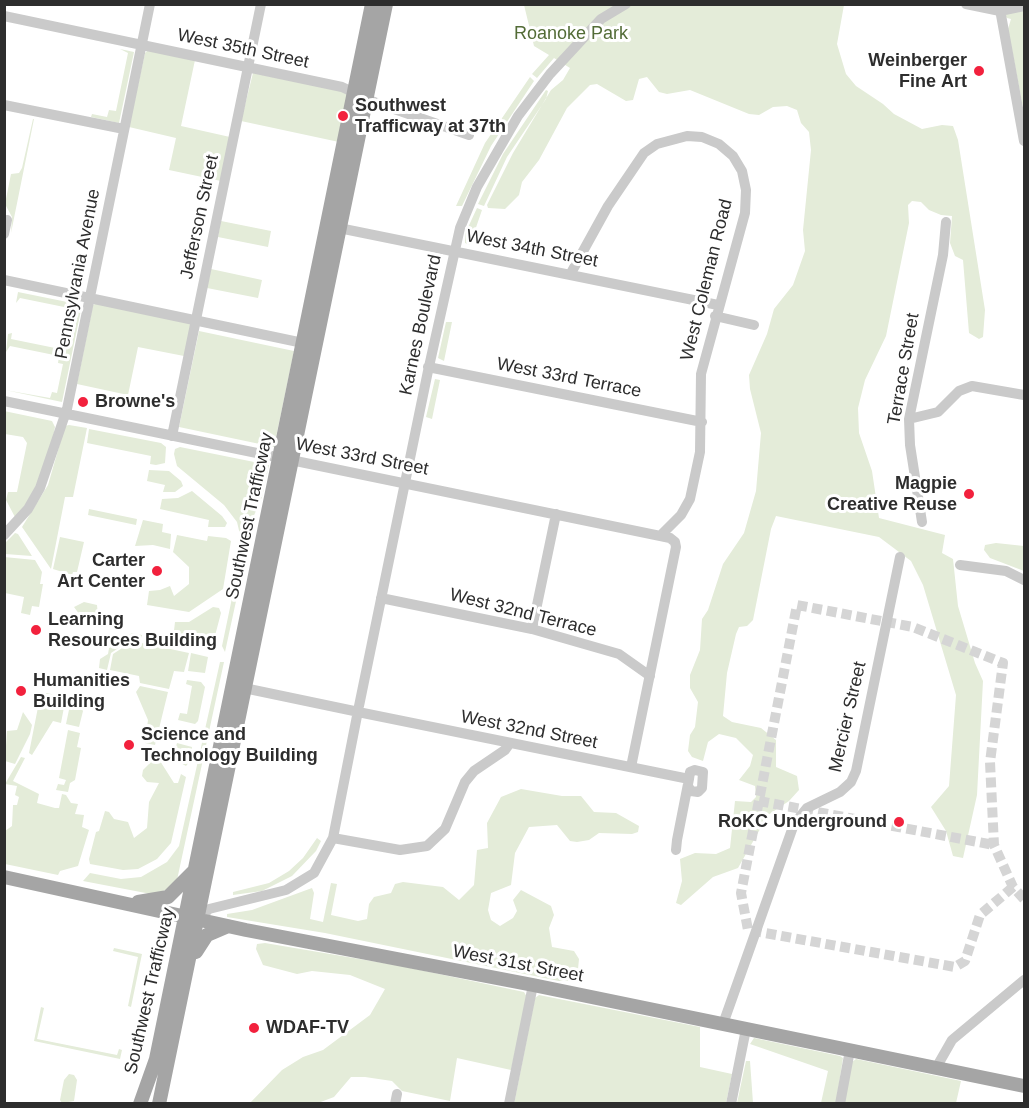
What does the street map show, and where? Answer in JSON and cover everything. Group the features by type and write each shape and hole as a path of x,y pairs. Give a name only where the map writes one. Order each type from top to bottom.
{"main road":[{"name":"Southwest Trafficway","path":"159,1104 189,968 189,922 195,869 339,228 372,4"},
{"name":"Southwest Trafficway","path":"140,1104 156,1059 244,688 286,459 303,343 360,95 386,4"},
{"path":"120,903 159,900 168,897 195,869"},
{"name":"West 31st Street","path":"4,877 120,903 189,922 228,926 533,985 1024,1086"},
{"path":"189,968 202,939 215,930 228,926"}],"street":[{"name":"Pennsylvania Avenue","path":"4,535 27,509 40,488 65,414 150,4"},
{"name":"Jefferson Street","path":"172,436 261,4"},
{"name":"Karnes Boulevard","path":"189,922 209,909 286,890 314,873 333,838 453,250 477,187 518,116 550,74 601,19 626,4"},
{"path":"966,4 999,8 1024,6"},
{"path":"999,8 1024,141"},
{"name":"West 35th Street","path":"4,16 342,87 469,135"},
{"path":"4,105 124,129"},
{"name":"West Coleman Road","path":"572,273 608,206 644,153 672,138 702,138 719,144 733,156 742,171 746,190 745,213 701,374 700,452 690,499 681,515 661,535"},
{"path":"4,234 7,220"},
{"name":"Terrace Street","path":"922,522 910,445 909,419 943,255 946,222"},
{"name":"West 34th Street","path":"339,228 572,273 717,310 753,325"},
{"path":"4,280 303,343"},
{"name":"West 33rd Terrace","path":"428,367 702,422"},
{"path":"909,419 938,412 959,391 972,386 1024,395"},
{"name":"West 33rd Street","path":"4,401 661,535 675,542 650,676"},
{"path":"532,629 556,514"},
{"name":"Mercier Street","path":"723,1024 794,824 800,813 840,792 854,776 900,557"},
{"path":"960,565 1006,571 1024,580"},
{"name":"West 32nd Terrace","path":"381,598 532,629 619,654 650,676"},
{"path":"631,767 650,676"},
{"name":"West 32nd Street","path":"244,688 631,767 688,783 676,850"},
{"path":"333,838 400,850 427,846 444,829 465,782 474,771 505,750 510,743"},
{"path":"936,1068 952,1040 1024,980"},
{"path":"509,1104 533,985"},
{"path":"731,1104 746,1029"},
{"path":"840,1104 850,1050"}],"green space":[{"name":"Roanoke Park","path":"524,5 844,5 837,44 846,74 856,86 894,114 922,129 942,125 953,126 958,140 985,310 983,337 979,339 969,333 963,260 955,256 950,243 952,216 941,215 929,210 921,202 912,201 908,205 909,223 886,336 865,380 858,408 859,433 872,471 879,518 945,535 942,553 953,559 958,606 975,663 983,681 977,795 963,858 953,856 946,831 931,807 949,786 956,695 923,585 911,561 879,537 776,516 771,529 753,620 747,626 739,627 736,634 727,673 723,716 732,722 761,728 776,740 776,767 797,776 799,790 789,801 768,815 738,868 713,877 681,905 676,903 682,881 680,859 695,853 716,854 730,848 735,801 751,802 756,797 755,786 739,780 750,766 753,755 736,738 719,734 708,742 703,761 692,757 688,751 690,735 695,727 698,702 690,688 690,675 700,650 702,619 708,610 723,564 744,533 756,491 761,433 750,389 749,375 767,334 774,309 793,285 805,251 803,230 811,150 809,132 801,123 797,110 787,106 773,107 759,115 749,114 690,90 667,94 659,92 647,77 639,79 633,100 626,101 597,84 590,85 567,108 539,160 522,182 519,195 505,209 488,208 487,205 513,153 551,90 563,80 570,68 554,58 537,78 532,74 549,55 534,46"},
{"path":"996,5 1024,5 1024,113 1008,29 1011,19 1007,18"},
{"path":"120,49 134,52 119,123 91,117 92,114 107,117 109,110 116,111 128,53"},
{"path":"148,50 195,60 181,126 230,137 221,181 169,170 176,138 129,127 145,53"},
{"path":"253,73 346,92 349,95 339,142 241,121"},
{"path":"530,77 534,81 491,146 462,206 456,206 485,143"},
{"path":"546,90 548,91 546,99 507,157 484,206 478,204 503,154"},
{"path":"33,119 11,233 12,217 5,204 11,174 19,173 22,168"},
{"path":"477,208 482,210 470,245 465,243 465,234"},
{"path":"221,221 271,231 268,247 218,237"},
{"path":"211,269 262,280 258,298 207,288"},
{"path":"18,292 82,305 62,402 5,390 50,398 52,392 57,393 63,364 58,363 59,356 10,346 6,352 8,334 12,333 11,339 60,349 62,344 68,344 73,317 69,308 20,298 16,303"},
{"path":"97,303 189,323 191,326 184,356 138,347 128,395 77,384 93,305"},
{"path":"446,322 452,322 444,361 438,358"},
{"path":"199,331 294,351 274,447 179,427"},
{"path":"435,379 440,380 432,419 426,417"},
{"path":"4,411 52,421 55,427 50,453 32,495 16,519 6,500 8,492 17,492 27,443 23,437 5,434"},
{"path":"65,426 87,428 73,497 65,497 51,569 22,527 48,485"},
{"path":"89,429 161,443 166,447 165,463 150,464 151,456 87,443"},
{"path":"180,447 269,465 262,497 252,520 240,582 236,577 242,543 237,522 224,505 177,466 174,454 175,449"},
{"path":"149,470 169,471 181,481 183,486 175,492 163,492 165,485 147,481"},
{"path":"192,491 222,516 227,523 225,527 208,527 209,520 160,509 162,499 178,498"},
{"path":"89,509 137,519 136,525 88,515"},
{"path":"143,520 163,524 162,532 171,534 170,549 153,545 135,546"},
{"path":"15,533 18,534 32,556 5,554 5,543"},
{"path":"177,535 207,541 208,536 226,538 231,541 223,589 189,612 147,605 149,591 170,586 174,596 189,584 189,567 173,552"},
{"path":"60,537 84,542 77,572 73,572 72,575 53,569"},
{"path":"996,543 1024,546 1024,571 990,558 984,550 985,545"},
{"path":"4,557 35,560 42,572 40,584 43,584 39,607 32,606 30,615 21,613 24,597 5,593"},
{"path":"238,592 225,652 222,646 232,598"},
{"path":"84,602 97,605 98,616 85,622 74,607"},
{"path":"213,607 219,608 221,613 212,647 173,639 175,622 189,622"},
{"path":"132,633 142,635 141,640 132,639 111,653 107,670 99,668 100,659 108,654 109,648"},
{"path":"133,641 189,653 184,672 174,671 169,689 140,683 139,676 110,670 113,654"},
{"path":"191,653 208,657 205,673 188,671"},
{"path":"220,662 224,662 177,880 166,890 151,894 83,881 90,873 121,879 141,877 167,862 179,846"},
{"path":"187,680 201,682 205,687 198,721 195,724 178,720 180,713 187,714 192,686 186,684"},
{"path":"140,686 168,692 155,745 145,743 148,720 136,692"},
{"path":"46,693 62,696 65,702 61,723 53,721 32,755 29,753 40,697"},
{"path":"70,705 81,708 83,711 79,727 66,724"},
{"path":"23,712 32,725 15,764 5,761 7,731 17,730"},
{"path":"68,730 80,733 77,747 81,748 75,780 70,783 68,792 56,790 58,784 64,785 66,780 59,778"},
{"path":"177,743 192,747 190,761 186,766 177,761 174,753"},
{"path":"150,752 155,753 174,783 178,783 181,774 186,777 171,843 157,859 138,869 123,870 90,864 89,859 96,832 99,831 105,811 109,812 114,819 128,822 134,838 147,828 149,802 159,783 147,782 142,776 143,770 151,762"},
{"path":"21,757 25,758 13,781 39,794 37,803 55,808 59,808 62,794 66,795 71,803 78,804 75,814 84,815 82,827 89,830 78,866 60,871 58,875 5,864 5,831 12,826 13,805 17,805 19,797 15,795 17,786 5,784"},
{"path":"521,789 562,796 581,796 594,812 616,813 639,826 638,832 632,834 599,833 589,840 577,842 570,841 557,825 529,827 515,853 511,885 491,893 488,910 491,920 500,926 513,918 517,911 513,900 521,890 551,906 554,915 549,928 552,947 574,951 579,959 578,969 569,981 559,981 325,933 227,917 227,914 252,910 312,888 314,893 310,919 323,922 331,883 337,884 331,915 358,921 367,919 369,904 374,897 391,893 395,884 403,882 443,887 459,900 474,885 477,850 488,848 487,823 501,797"},
{"path":"317,838 321,841 316,851 292,876 262,891 233,895 233,892 269,883 289,871 303,858"},
{"path":"265,943 401,966 524,992 527,997 511,1070 457,1058 450,1101 402,1091 392,1081 351,1077 334,1097 318,1103 249,1104 282,1070 303,1057 323,1050 370,1015 385,989 350,975 312,971 297,974 263,965 256,949 257,944"},
{"path":"114,948 142,954 131,1007 128,1006 138,957 113,951"},
{"path":"539,995 700,1027 700,1067 732,1074 726,1103 514,1104 535,998"},
{"path":"41,1007 44,1008 37,1039 117,1055 119,1049 122,1050 120,1059 34,1041"},
{"path":"754,1038 843,1058 836,1103 821,1103 828,1071 750,1044"},
{"path":"856,1059 961,1081 956,1103 843,1104 852,1062"},
{"path":"746,1061 750,1061 753,1103 737,1103"},
{"path":"69,1074 74,1075 77,1080 74,1101 62,1103 60,1100 64,1080"}],"tunnel":[{"path":"1013,887 980,915 965,961 955,967 748,930 741,893 797,605 913,627 1003,663 990,762 994,845 1013,887 1024,899"},
{"path":"759,801 994,845"}],"place":[{"name":"Weinberger Fine Art","path":"979,71"},
{"name":"Southwest Trafficway at 37th","path":"343,116"},
{"name":"Browne's","path":"83,402"},
{"name":"Magpie Creative Reuse","path":"969,494"},
{"name":"Carter Art Center","path":"157,571"},
{"name":"Learning Resources Building","path":"36,630"},
{"name":"Humanities Building","path":"21,691"},
{"name":"Science and Technology Building","path":"129,745"},
{"name":"RoKC Underground","path":"899,822"},
{"name":"WDAF-TV","path":"254,1028"}]}
